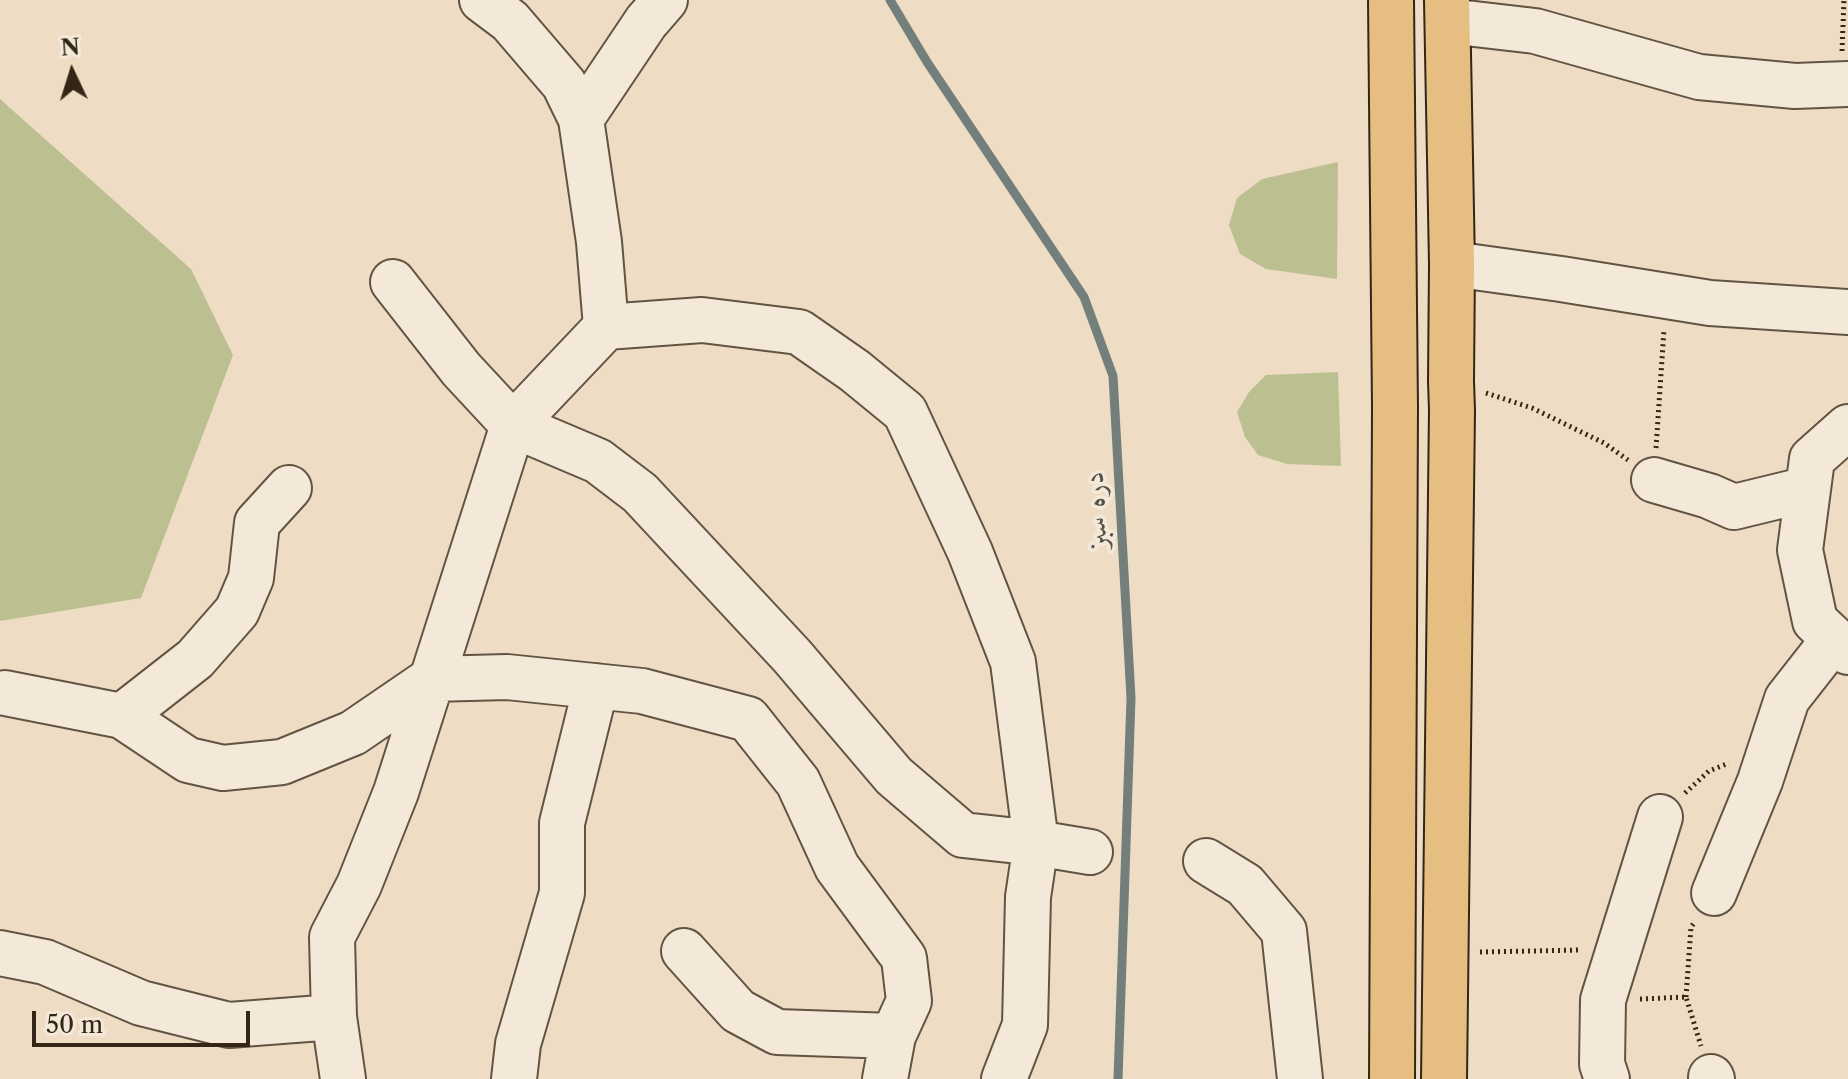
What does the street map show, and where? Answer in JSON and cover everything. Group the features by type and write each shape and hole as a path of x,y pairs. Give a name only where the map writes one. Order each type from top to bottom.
{"main road":[{"path":"1391,0 1395,407 1392,1079"},
{"path":"1444,1079 1452,264 1448,10"},
{"path":"1395,407 1451,396"}],"street":[{"path":"482,0 510,21 564,84 581,119 599,242 606,327"},
{"path":"581,119 646,22 665,0"},
{"path":"1448,10 1699,77 1795,86 1844,84"},
{"path":"1452,264 1710,303 1848,312"},
{"path":"393,282 461,369 513,425 598,461 640,493 792,656 894,776 963,835 1090,852"},
{"path":"343,1079 334,1017 332,937 359,885 396,792 513,425 606,327 702,320 799,332 855,371 905,412 970,552 1013,662 1036,843 1028,897 1025,1025 1004,1079"},
{"path":"1714,893 1760,781 1787,699 1841,646 1815,621 1800,550 1812,459 1848,428"},
{"path":"1654,480 1709,496 1734,507 1808,489"},
{"path":"122,716 195,659 237,611 251,578 257,523 289,488"},
{"path":"5,693 122,716 188,760 223,768 282,762 353,733 432,679 507,677 642,691 748,719 798,782 837,867 904,958 909,1001 893,1036 885,1079"},
{"path":"514,1079 518,1044 562,893 562,823 596,686"},
{"path":"1607,1079 1602,1064 1603,1000 1660,817"},
{"path":"1206,861 1245,885 1284,931 1300,1079"},
{"path":"684,951 738,1011 777,1032 893,1036"},
{"path":"0,953 45,962 141,1003 229,1025 334,1017"}],"path":[{"path":"1844,0 1844,84"},
{"path":"1654,480 1666,297"},
{"path":"1451,396 1532,408 1604,443 1654,480"},
{"path":"1660,817 1709,771 1771,746"},
{"path":"1712,1078 1686,997 1691,927 1714,893"},
{"path":"1445,952 1619,949"},
{"path":"1603,1000 1686,997"}],"green space":[{"path":"0,99 191,269 233,355 141,598 0,621"},
{"path":"1338,162 1337,279 1266,269 1240,254 1229,225 1237,198 1262,179"},
{"path":"1338,372 1341,466 1287,464 1258,455 1245,437 1237,412 1249,392 1266,375"}],"waterway":[{"name":"دره سبز","path":"890,0 927,62 1084,297 1113,376 1131,698 1118,1079"}]}
